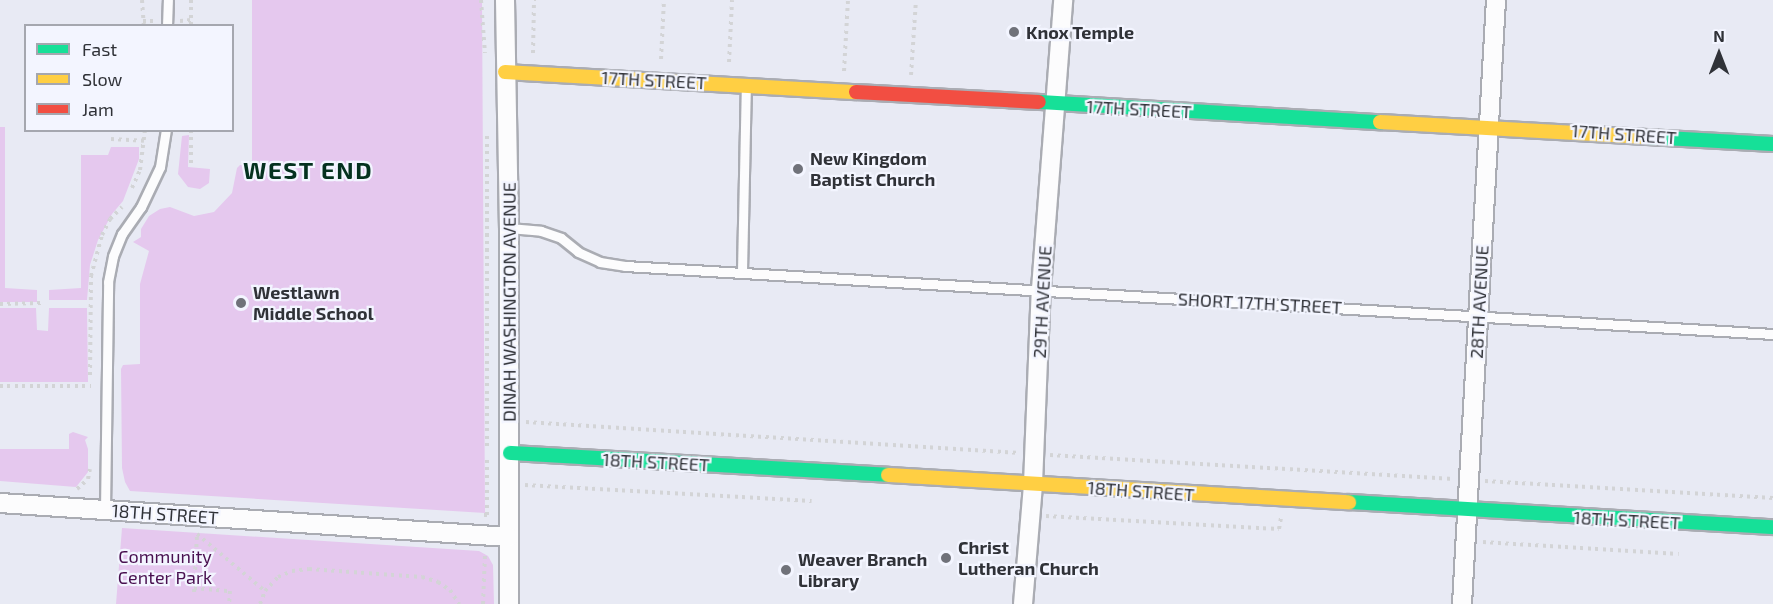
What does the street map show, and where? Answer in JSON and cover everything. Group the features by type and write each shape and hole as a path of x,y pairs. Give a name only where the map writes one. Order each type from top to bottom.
{"street":[{"name":"DINAH WASHINGTON AVENUE","path":"505,0 509,228 509,604"},
{"name":"29TH AVENUE","path":"1023,604 1035,454 1041,289 1057,104 1063,0"},
{"name":"28TH AVENUE","path":"1462,604 1496,0"},
{"name":"17TH STREET","path":"505,72 1413,125 1488,126 1773,144"},
{"name":"18TH STREET","path":"510,453 1468,512 1773,527"},
{"name":"18TH STREET","path":"0,503 510,537"}],"lane":[{"path":"167,24 168,0"},
{"path":"745,271 746,85"},
{"path":"105,510 108,282 113,256 122,234 141,207 160,167 166,132"},
{"name":"SHORT 17TH STREET","path":"509,228 541,231 561,238 578,252 600,262 649,268 745,271 1773,334"}],"path":[{"path":"142,0 144,24"},
{"path":"191,0 191,24"},
{"path":"481,0 486,56"},
{"path":"532,74 534,0"},
{"path":"659,80 664,0"},
{"path":"728,84 732,0"},
{"path":"843,90 848,0"},
{"path":"910,94 916,0"},
{"path":"191,132 191,166"},
{"path":"483,604 487,515 487,135"},
{"path":"111,139 144,141"},
{"path":"0,304 41,303"},
{"path":"0,386 90,386"},
{"path":"487,420 1773,498"},
{"path":"510,484 812,501"},
{"path":"1031,515 1279,529 1284,500"},
{"path":"479,515 487,515"},
{"path":"229,604 230,591 194,590 197,534 265,591"},
{"path":"1481,542 1679,554"},
{"path":"260,604 265,591 285,573 309,569 422,577 438,582 450,590 459,604"}],"green space":[{"name":"Westlawn Middle School","path":"252,0 482,0 485,513 130,491 125,482 122,468 121,369 123,365 140,364 140,284 149,251 133,242 141,237 141,229 149,216 160,209 170,207 194,216 214,212 232,193 237,168 240,165 252,165"},
{"path":"0,127 5,127 5,288 37,290 37,302 0,302"},
{"path":"189,135 188,167 210,169 209,183 200,189 188,187 178,174 182,136"},
{"path":"111,147 139,147 139,159 123,201 112,214 98,240 90,265 87,300 49,300 49,290 81,288 81,155 108,155"},
{"path":"0,308 36,308 37,330 48,331 49,308 87,308 88,382 0,382"},
{"path":"73,432 88,437 85,440 88,449 88,472 76,487 0,481 0,449 69,449 69,434"},
{"name":"Community Center Park","path":"122,528 479,551 488,556 493,565 494,604 116,604"}],"traffic: fast":[{"path":"1039,102 1380,122"},
{"path":"1647,137 1773,144"},
{"path":"510,453 888,475"},
{"path":"1349,502 1773,527"}],"traffic: slow":[{"path":"505,72 856,92"},
{"path":"1380,122 1647,137"},
{"path":"888,475 1349,502"}],"traffic: jam":[{"path":"856,92 1039,102"}],"place":[{"name":"Knox Temple","path":"1014,32"},
{"name":"New Kingdom Baptist Church","path":"798,169"},
{"name":"Westlawn Middle School","path":"241,303"},
{"name":"Christ Lutheran Church","path":"946,558"},
{"name":"Weaver Branch Library","path":"786,570"}],"district":[{"name":"WEST END","path":"308,170"}]}
